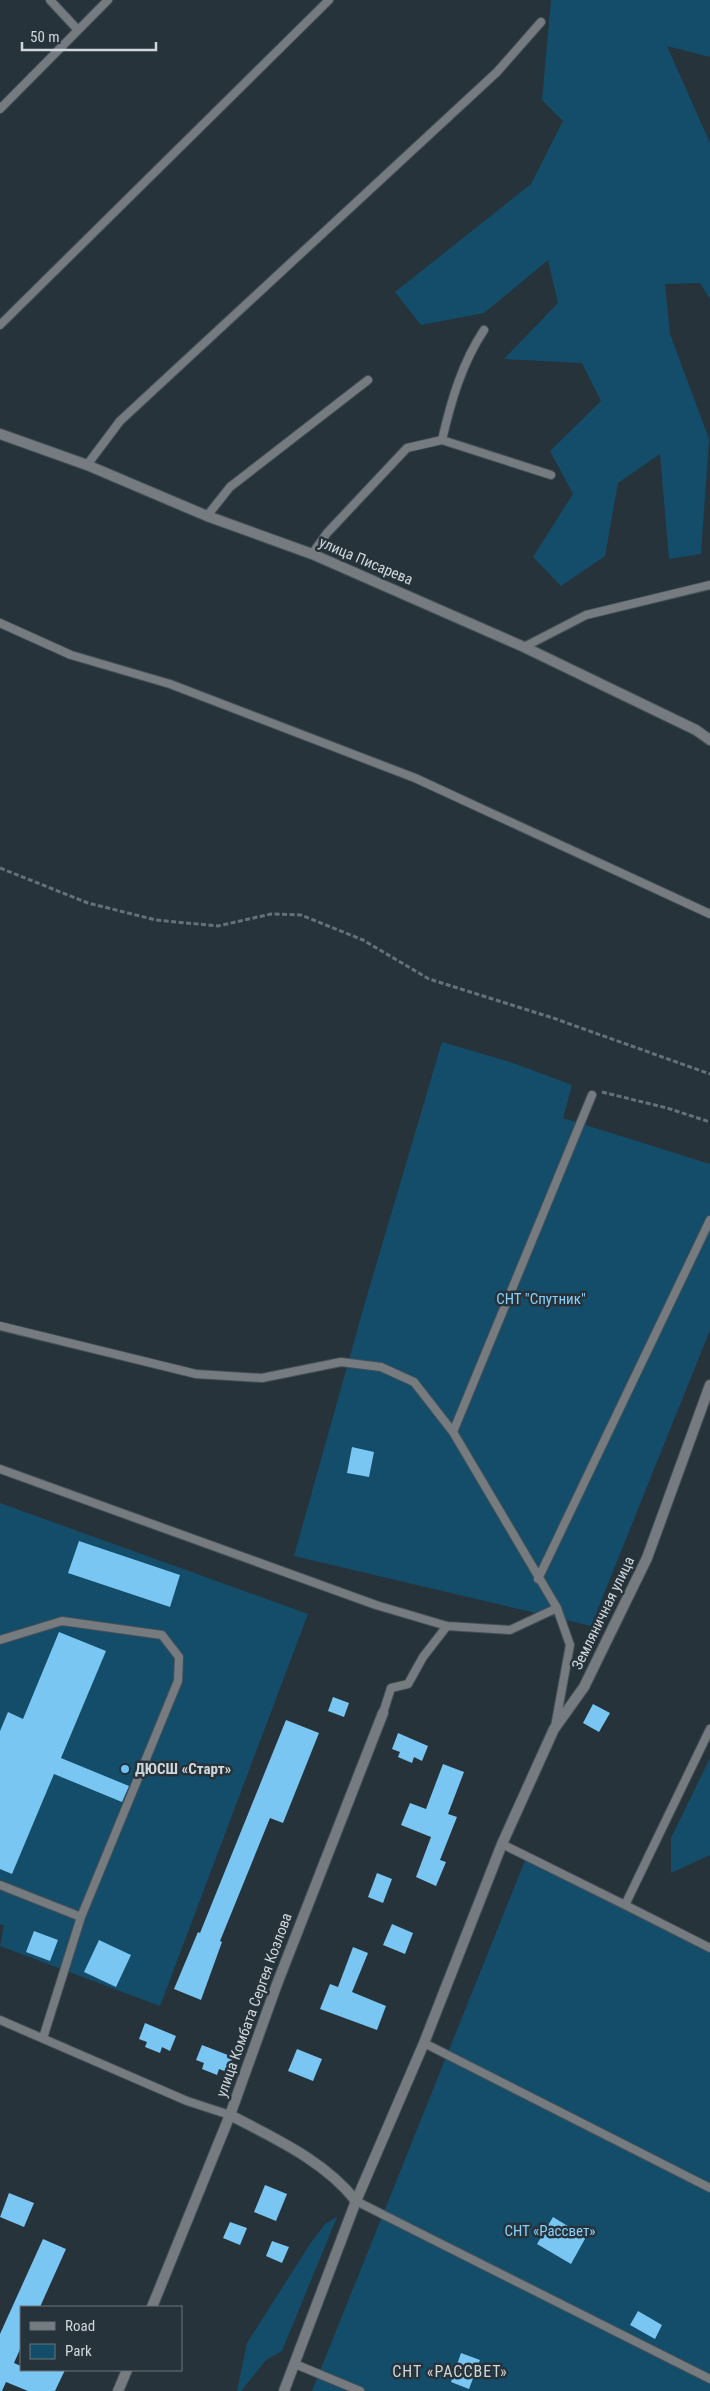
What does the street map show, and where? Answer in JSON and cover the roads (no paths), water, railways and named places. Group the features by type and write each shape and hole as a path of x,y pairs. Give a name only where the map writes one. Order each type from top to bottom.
{"street":[{"name":"улица Писарева","path":"0,434 87,465 207,516 312,554 524,647 696,730 710,740"},
{"name":"Земляничная улица","path":"284,2391 356,2201 424,2043 502,1844 554,1729 584,1687 646,1558 710,1385"},
{"name":"улица Комбата Сергея Козлова","path":"152,2306 230,2115 277,1984 383,1713"},
{"path":"230,2115 290,2146 343,2184 356,2201"},
{"path":"118,2391 127,2371"}],"lane":[{"path":"50,0 78,30"},
{"path":"0,109 108,0"},
{"path":"0,326 329,0"},
{"path":"87,465 120,421 497,72 541,22"},
{"path":"442,440 451,402 470,350 484,330"},
{"path":"207,516 230,487 368,380"},
{"path":"312,554 327,533 407,448 442,440 551,475"},
{"path":"524,647 586,615 710,585"},
{"path":"0,623 71,655 170,684 414,778 710,914"},
{"path":"453,1432 592,1095"},
{"path":"538,1579 710,1220"},
{"path":"0,1326 196,1374 262,1378 341,1362 382,1367 414,1382 453,1432 538,1579 557,1608 570,1645 554,1729"},
{"path":"0,1469 376,1605 446,1626 510,1630 557,1608"},
{"path":"0,1640 62,1621 162,1635 179,1657 178,1681 81,1916 43,2038"},
{"path":"383,1713 391,1688 408,1684 423,1657 446,1626"},
{"path":"625,1905 710,1729"},
{"path":"502,1844 710,1948"},
{"path":"0,1885 81,1916"},
{"path":"0,2020 187,2101 230,2115"},
{"path":"424,2043 710,2188"},
{"path":"356,2201 710,2379"},
{"path":"295,2364 360,2391"}],"place":[{"name":"ДЮСШ «Старт»","path":"125,1769"}],"district":[{"name":"СНТ «РАССВЕТ»","path":"450,2371"}],"park label":[{"name":"СНТ \"Спутник\"","path":"541,1299"},
{"name":"СНТ «Рассвет»","path":"550,2231"}]}
